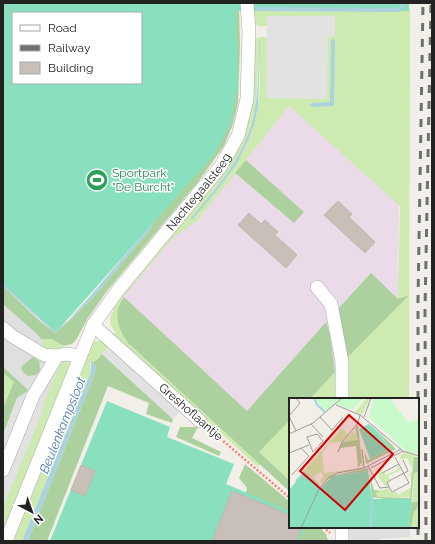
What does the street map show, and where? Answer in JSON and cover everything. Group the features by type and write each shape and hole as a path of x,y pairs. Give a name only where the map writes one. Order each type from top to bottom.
{"street":[{"name":"Nachtegaalsteeg","path":"6,541 93,324 119,289 221,166 234,146 241,126 247,99 249,32 247,3"},
{"path":"317,287 331,304 342,362 342,398"},
{"name":"Greshoflaantje","path":"93,324 200,421"},
{"path":"3,328 12,336 44,354 57,356 66,354 80,356"},
{"path":"3,470 33,396 57,356"},
{"path":"342,528 342,541"}],"path":[{"name":"Greshoflaantje","path":"200,421 289,497"}],"shaded area":[{"path":"267,16 335,16 335,36 328,36 327,99 266,98"},
{"path":"288,100 399,203 398,305 309,398 289,398 289,401 258,451 112,305"},
{"path":"3,304 51,343 68,369 3,532"},
{"path":"110,345 181,411 173,419 102,354"},
{"path":"28,391 45,399 42,412 3,507 3,435 17,398"},
{"path":"347,528 410,528 410,537 379,539 379,541 348,541"}],"green space":[{"name":"Sportpark \"De Burcht\"","path":"3,3 409,3 409,11 236,11 238,87 229,127 212,157 57,331 54,332 3,285"},
{"path":"251,3 410,8 409,398 347,398 347,358 408,295 398,299 400,206 289,106 197,221 175,236 122,298 130,345 260,464 258,467 113,334 115,332 110,321 114,310 111,307 227,166 255,39 259,37 335,36 267,25 259,26 255,24","holes":["259,41 260,83 258,108 254,125 241,155 233,169 213,195 191,219 234,164 247,141 256,108"]},
{"path":"239,6 240,47 238,103 233,124 224,146 198,182 107,291 88,318 76,340 72,344 64,346 51,339 41,339 3,304 3,286 55,333 96,294 171,202 233,17"},
{"path":"246,160 304,212 294,223 235,173"},
{"path":"371,273 398,299 409,295 347,358 337,310"},
{"path":"124,297 247,411 326,322 330,334 335,372 311,398 289,398 289,421 259,452 289,480 289,491 129,344 119,327 117,315 120,303"},
{"path":"41,339 51,339 64,346 60,349 48,351 44,348"},
{"path":"95,341 103,341 110,345 97,360 90,363 91,372 22,541 11,541 89,345"},
{"path":"102,354 173,419 172,423 146,414 149,403 108,386 47,541 28,541 94,375 96,369 93,362"},
{"path":"33,357 39,361 40,370 36,375 28,376 21,368"},
{"path":"64,360 67,360 71,364 3,536 3,507 42,412 46,397 61,363"},
{"path":"3,367 28,391 17,398 3,435 3,408 14,382 3,373"},
{"path":"335,372 336,398 311,398"},
{"path":"3,373 14,382 3,408"},
{"path":"107,401 170,427 167,437 234,464 226,484 289,511 289,528 305,528 299,541 50,541"},
{"path":"289,421 289,480 259,452"},
{"path":"180,427 198,427 192,438 221,452 219,456 176,437"},
{"path":"245,464 289,501 289,513 245,495 247,488 239,478"},
{"path":"304,528 320,528 326,534 328,541 298,541"}],"water":[{"path":"260,41 258,108 248,141 236,165 192,220 191,218 231,168 246,140 255,109"},
{"path":"152,225 152,227 96,294 70,320 55,333 3,286 3,283 55,331 68,321"},
{"path":"91,361 96,369 94,375 28,541 22,541 91,372"}],"building":[{"path":"338,201 352,214 349,217 375,242 365,253 324,215"},
{"path":"249,213 261,224 265,220 278,232 275,235 297,255 286,268 238,225"},
{"path":"81,465 95,471 85,496 71,490"},
{"path":"232,491 289,515 289,528 302,528 296,541 212,541"}],"waterway":[{"path":"258,9 398,10 402,6 402,3"},
{"path":"312,105 332,104 333,41"}],"railway":[{"path":"418,398 418,300 423,3"},
{"path":"426,541 425,309 431,3"},
{"path":"418,528 418,541"}],"place":[{"name":"Sportpark \"De Burcht\"","path":"97,180"}],"water label":[{"name":"Beulenkampsloot","path":"62,425"}]}
